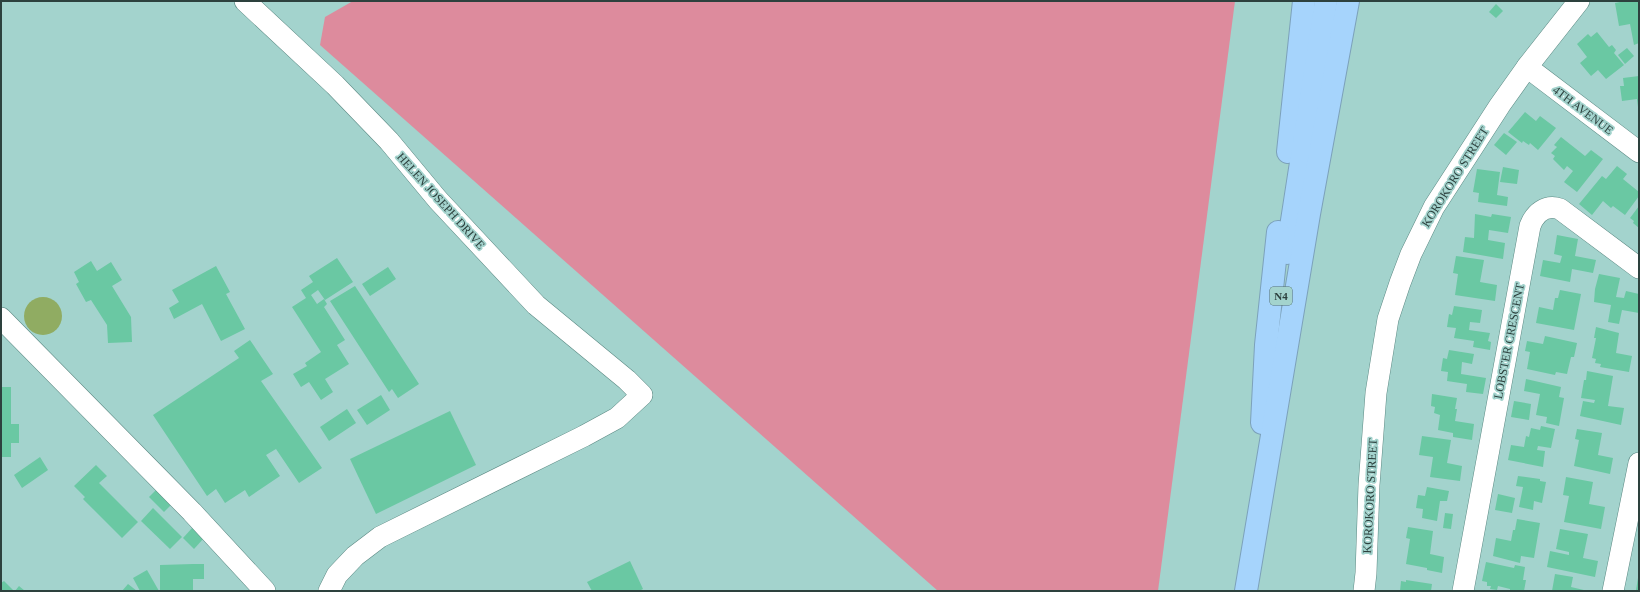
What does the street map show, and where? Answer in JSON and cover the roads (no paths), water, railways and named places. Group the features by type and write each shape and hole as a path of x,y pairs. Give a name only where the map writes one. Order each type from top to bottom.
{"highway":[{"path":"1262,426 1266,345 1304,1"},
{"name":"N4","path":"1234,591 1262,426 1326,1"},
{"path":"1246,591 1309,214 1348,1"}],"street":[{"name":"HELEN JOSEPH DRIVE","path":"245,1 335,85 389,142 438,200 536,305 627,380 642,395 617,418 584,436 380,537 355,556 337,575 329,591"},
{"name":"KOROKORO STREET","path":"1364,591 1369,485 1376,393 1388,319 1411,254 1434,207 1527,68 1579,1"},
{"name":"4TH AVENUE","path":"1527,68 1639,152"},
{"name":"LOBSTER CRESCENT","path":"1463,591 1530,226 1533,218 1540,211 1548,208 1554,207 1560,209 1639,268"},
{"path":"1,318 187,507 265,591"},
{"path":"1613,591 1639,462"}]}
